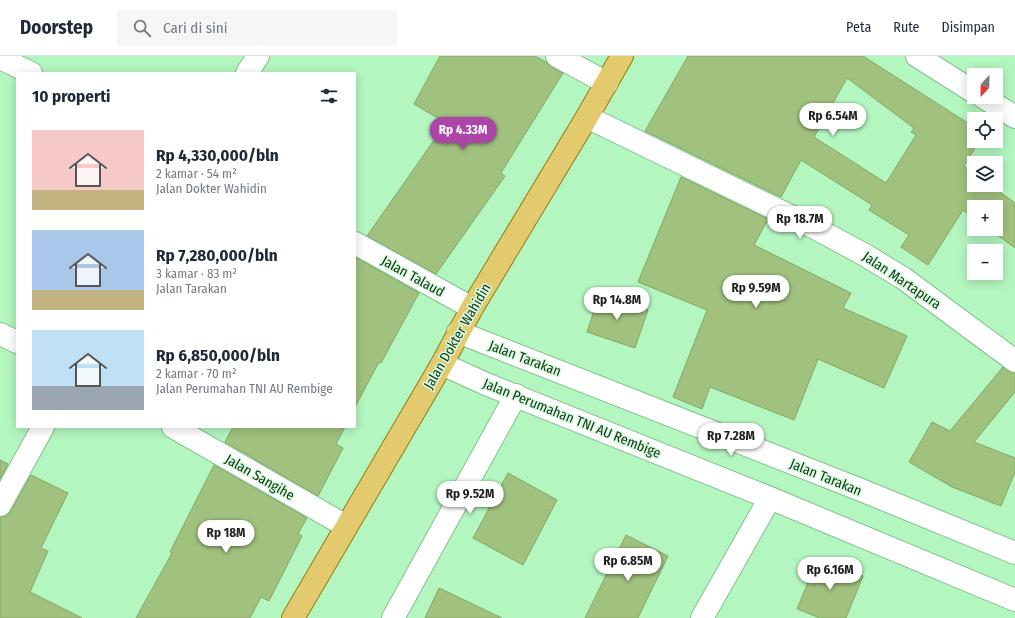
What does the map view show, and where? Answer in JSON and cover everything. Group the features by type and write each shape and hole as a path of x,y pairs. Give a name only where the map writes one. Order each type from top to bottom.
{"main road":[{"name":"Jalan Dokter Wahidin","path":"293,618 442,364 472,308 622,56"}],"street":[{"path":"248,72 258,56"},
{"path":"557,56 607,83"},
{"path":"917,56 967,88"},
{"path":"0,58 29,72"},
{"path":"994,104 1015,117"},
{"name":"Jalan Martapura","path":"587,117 813,227 865,255 903,278 1015,361"},
{"name":"Jalan Talaud","path":"356,244 472,308"},
{"name":"Jalan Tarakan","path":"458,332 861,490 1015,553"},
{"path":"0,334 16,342"},
{"name":"Jalan Perumahan TNI AU Rembige","path":"442,364 516,396 770,498 1015,600"},
{"path":"393,618 516,396"},
{"path":"0,505 42,428"},
{"name":"Jalan Sangihe","path":"175,428 346,526"},
{"path":"702,618 770,498"}],"building":[{"path":"440,56 535,56 563,73 501,173 505,176 436,274 367,236 446,123 414,104"},
{"path":"688,56 863,56 967,123 967,148 974,148 974,150 970,156 967,156 967,161 964,166 967,168 967,192 1000,192 1015,203 1015,248 999,236 1003,236 1003,200 967,200 967,213 963,210 928,265 901,247 909,235 869,210 872,205 801,160 781,197 645,131","holes":["847,78 914,128 911,132 916,135 886,183 814,137"]},
{"path":"681,177 768,219 754,245 851,293 843,308 907,336 884,388 818,359 794,420 710,387 702,409 673,397 707,310 638,282"},
{"path":"356,258 419,293 381,363 379,362 356,405"},
{"path":"600,293 648,310 635,348 587,332"},
{"path":"1003,367 1008,371 1015,373 1015,392 974,442 1015,458 1015,472 1001,506 952,487 909,462 932,422 950,431"},
{"path":"232,428 344,428 336,444 343,448 318,496 225,442"},
{"path":"0,460 8,464 0,479"},
{"path":"214,465 307,518 298,534 302,536 269,601 261,597 250,618 136,618 172,553 170,552"},
{"path":"508,473 557,500 523,565 473,538"},
{"path":"31,475 68,493 41,548 48,551 30,592 82,618 0,618 0,517 6,516 11,511"},
{"path":"626,535 668,556 638,618 585,618"},
{"path":"818,558 863,576 846,618 820,618 797,609"},
{"path":"439,588 502,618 425,618"}]}
